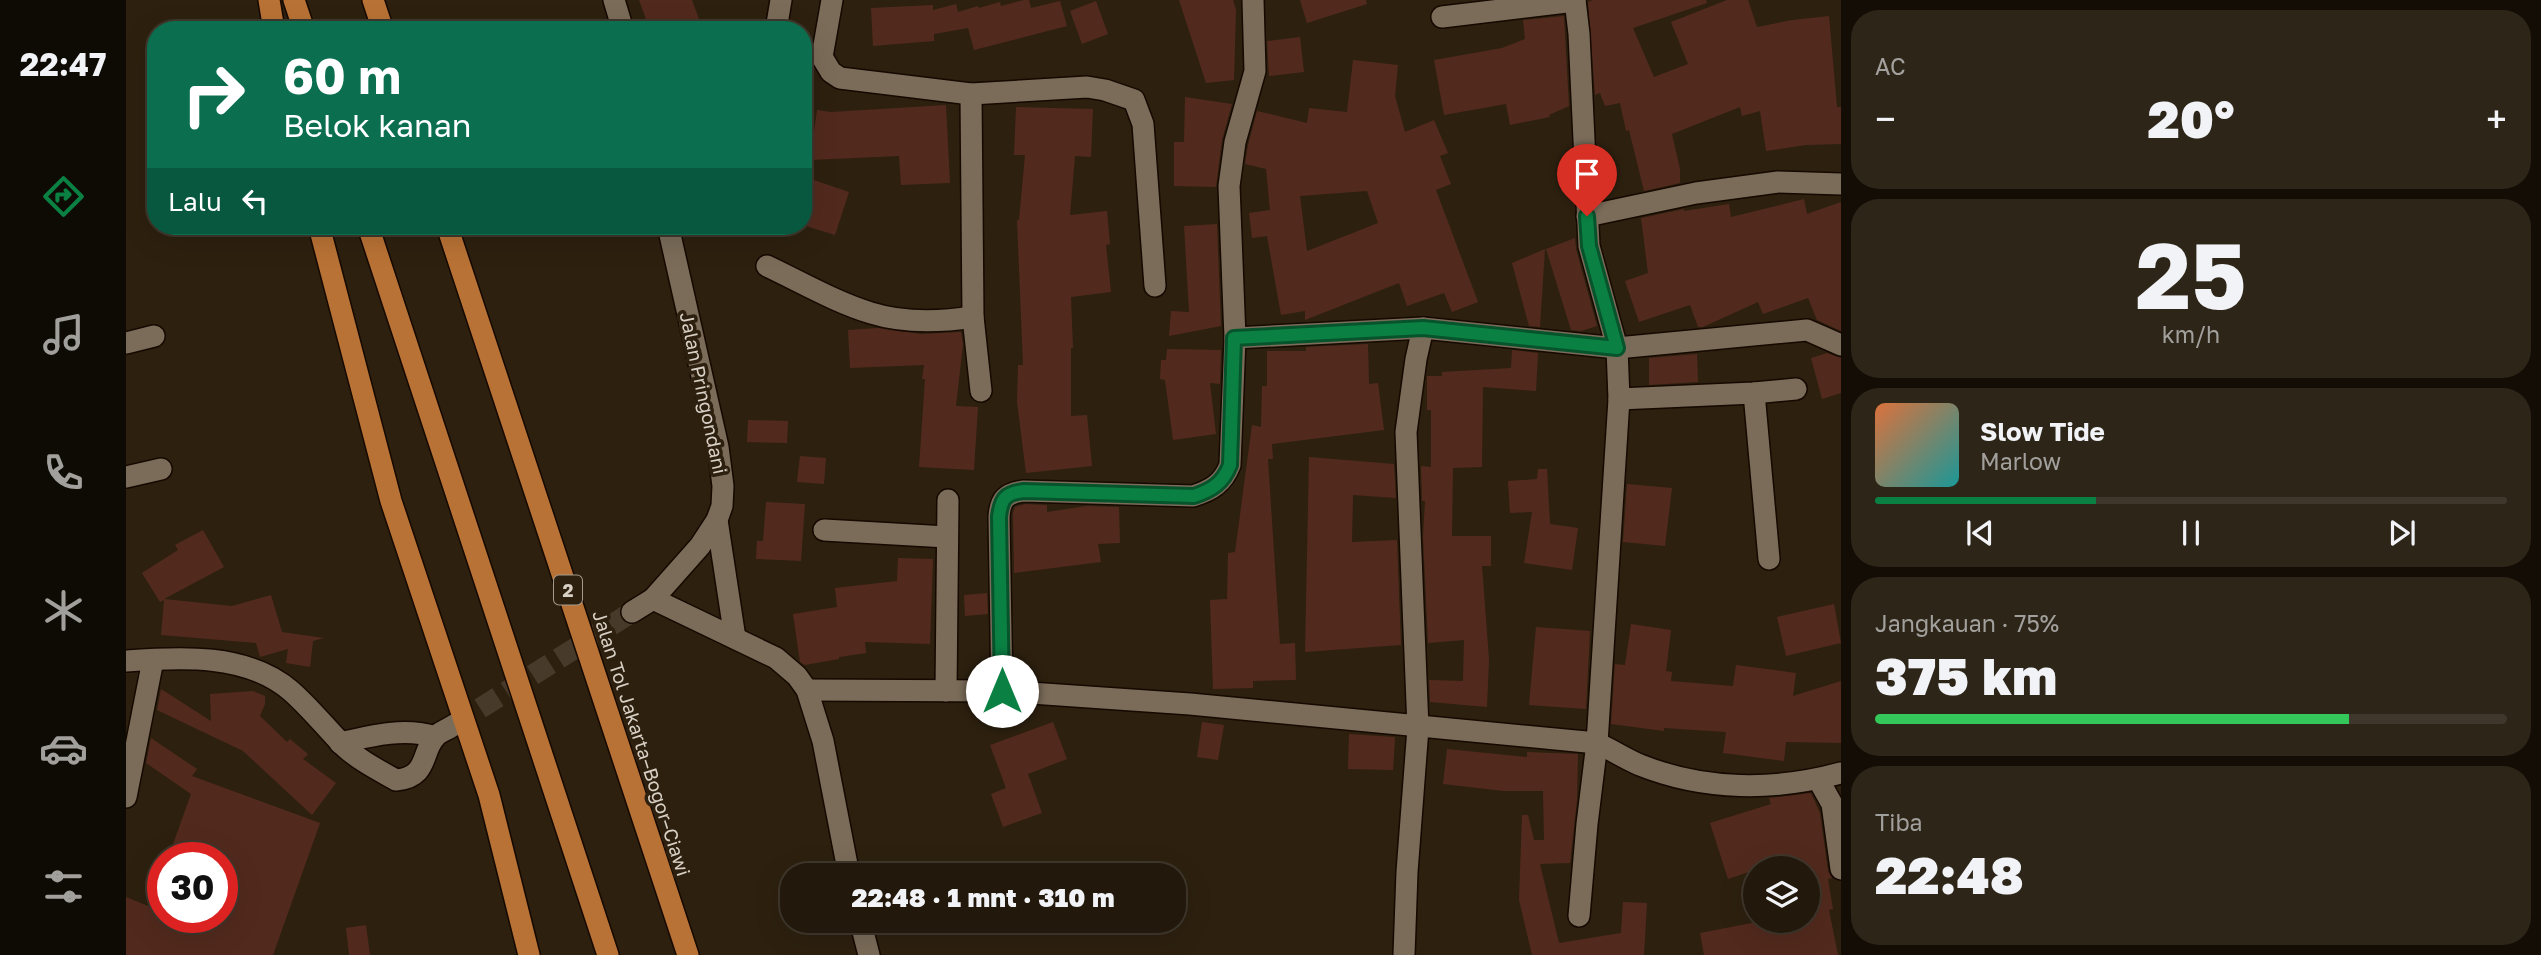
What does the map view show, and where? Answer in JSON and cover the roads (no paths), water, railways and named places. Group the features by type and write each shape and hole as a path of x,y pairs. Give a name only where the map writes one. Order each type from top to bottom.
{"highway":[{"path":"269,0 272,21"},
{"path":"294,0 301,21"},
{"path":"373,0 380,21"},
{"path":"321,235 391,501 489,795 529,955"},
{"path":"371,235 608,955"},
{"name":"Jalan Tol Jakarta–Bogor–Ciawi","path":"450,235 688,955"}],"street":[{"path":"614,0 620,21"},
{"path":"778,21 781,0"},
{"path":"832,0 822,57 831,72 840,78 971,94 1087,87 1134,100 1143,124 1155,286"},
{"path":"1002,691 999,517 1002,500 1007,494 1024,491 1194,496 1217,485 1226,476 1230,465 1234,338 1229,187 1234,142 1255,71 1253,0"},
{"path":"1442,17 1575,0 1589,246 1617,348 1619,399 1597,743 1579,916"},
{"path":"971,94 973,317 981,391"},
{"path":"1587,216 1696,193 1778,183 1841,184"},
{"name":"Jalan Pringondani","path":"632,612 653,599 700,546 717,520 722,506 722,466 670,235"},
{"path":"767,266 873,314 914,320 973,317"},
{"path":"1234,338 1423,328 1617,348 1807,330 1841,345"},
{"path":"1404,955 1418,727 1406,432 1423,328"},
{"path":"126,343 154,336"},
{"path":"1619,399 1796,389"},
{"path":"1754,393 1769,559"},
{"path":"126,477 161,469"},
{"path":"946,691 948,500"},
{"path":"717,520 735,638"},
{"path":"824,530 947,537"},
{"path":"653,599 776,658 797,676 807,690 823,741 847,863"},
{"path":"126,797 153,660"},
{"path":"126,661 227,662 245,666 270,677 289,689 340,743 396,780 406,779 417,771 435,737 454,725"},
{"path":"807,690 1002,691 1190,704 1597,743 1640,765 1706,782 1748,787 1818,779 1841,773"},
{"path":"340,743 373,735 422,733 435,737"},
{"path":"1818,779 1832,804 1841,869"},
{"path":"863,933 869,955"}],"tunnel":[{"path":"454,725 632,612"}]}
